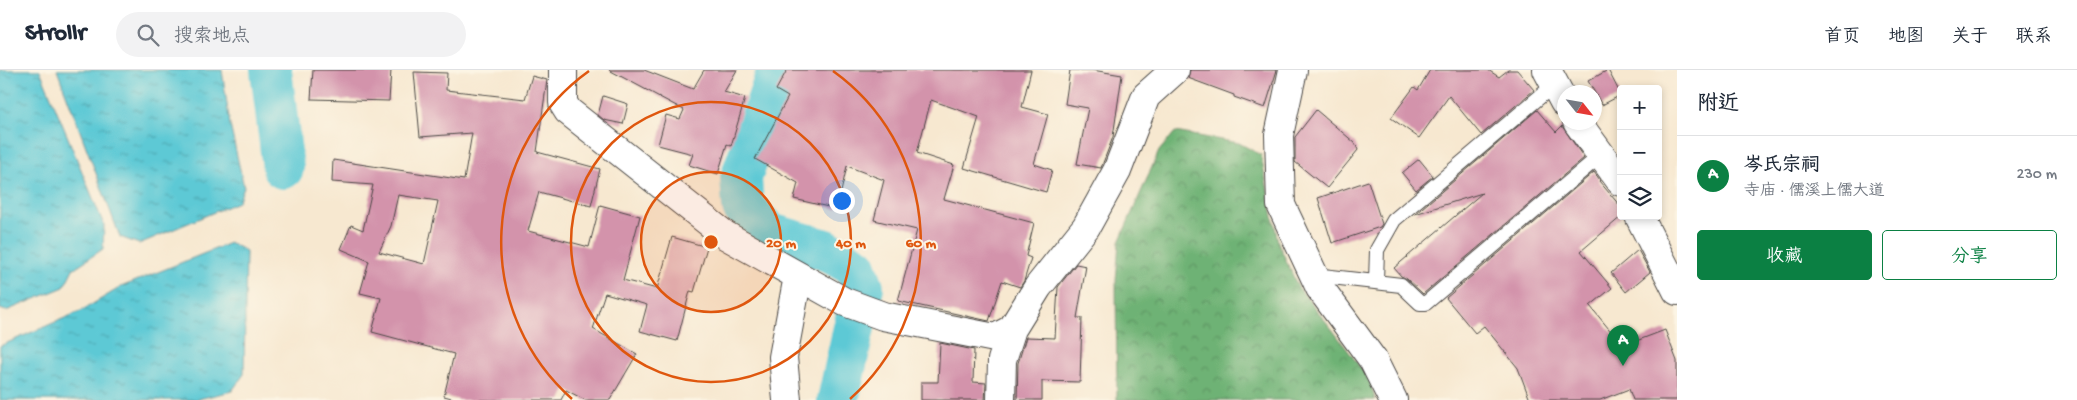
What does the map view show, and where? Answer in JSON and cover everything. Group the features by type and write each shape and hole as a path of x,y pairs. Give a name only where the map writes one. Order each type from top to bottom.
{"street":[{"path":"563,70 563,103 568,111 725,236 845,302 883,316 995,338 1012,329"},
{"path":"1001,400 1002,360 1012,329 1038,287 1086,227 1117,171 1146,96 1175,70"},
{"path":"1293,70 1279,135 1281,205 1320,288 1374,360 1393,400"},
{"path":"1583,130 1617,177"},
{"path":"1641,220 1677,291"},
{"path":"787,400 783,357 798,276"}],"lane":[{"path":"1376,281 1377,250 1394,220 1555,86"},
{"path":"1314,274 1400,285 1420,303 1426,304 1601,155"}],"green space":[{"path":"1175,132 1239,143 1261,155 1278,242 1298,287 1370,380 1375,400 1117,400 1116,280 1119,242 1159,151"}],"water":[{"path":"0,70 40,70 104,225 103,249 73,269 64,287 6,311 0,309"},
{"path":"57,70 222,70 230,125 244,187 238,202 139,244 120,237"},
{"path":"230,243 246,251 244,374 232,391 194,400 0,400 0,346 81,311 121,287"}],"building":[{"path":"313,70 391,70 389,101 311,99"},
{"path":"609,70 644,70 693,89 704,70 737,70 724,92 745,98 731,146 727,144 718,174 689,165 693,154 658,145 666,115 680,119 684,110"},
{"path":"787,70 1031,70 1022,107 1048,114 1034,164 1052,170 1046,192 964,168 979,117 931,100 917,153 954,165 944,199 1034,223 1026,256 1031,258 1024,281 1020,287 1002,281 989,321 898,301 917,230 874,220 884,180 847,166 837,209 794,199 798,183 755,159 788,97 776,90"},
{"path":"1070,70 1092,70 1122,75 1113,137 1101,168 1077,164 1088,108 1065,104"},
{"path":"1190,70 1277,70 1265,108 1188,78"},
{"path":"1430,70 1488,70 1499,77 1508,70 1517,70 1534,90 1481,135 1449,96 1419,138 1391,118 1414,87 1418,90"},
{"path":"1608,70 1617,87 1617,97 1602,105 1602,85 1590,85 1588,81"},
{"path":"414,72 447,73 446,90 525,99 532,76 547,80 537,152 600,169 591,206 539,192 528,231 589,247 600,205 640,216 623,280 657,289 672,237 707,247 694,292 690,291 677,341 640,331 647,305 605,293 593,329 637,354 610,400 585,400 566,390 561,400 459,400 444,396 454,354 372,332 381,298 360,293 369,261 341,249 351,225 363,230 373,185 332,182 333,160 464,180 472,133 420,137","holes":["398,195 438,201 424,264 379,252 391,226"]},
{"path":"603,96 628,104 623,124 604,120 598,115"},
{"path":"1316,110 1355,143 1358,150 1327,188 1295,162 1295,137"},
{"path":"1537,110 1556,132 1558,130 1565,130 1584,158 1423,294 1394,268 1482,193 1415,214"},
{"path":"1419,159 1433,176 1416,190 1402,173"},
{"path":"1594,172 1617,202 1617,220 1581,251 1612,288 1590,306 1623,346 1665,330 1677,361 1677,400 1633,400 1629,389 1600,400 1530,400 1518,368 1484,326 1475,333 1446,298"},
{"path":"1368,181 1382,224 1380,227 1332,243 1318,198"},
{"path":"1638,250 1650,272 1626,292 1611,273"},
{"path":"1076,264 1086,266 1077,318 1082,318 1080,382 1042,381 1042,400 1017,400 1018,363 1026,337 1055,338 1058,287"},
{"path":"940,343 974,350 973,382 986,383 985,400 921,400 921,382 938,382"}],"waterway":[{"path":"271,70 283,168"},
{"path":"778,70 741,178 743,207 770,234 826,250 856,267 863,287 838,400"}],"place":[{"name":"岑氏宗祠","path":"1623,366"}]}
